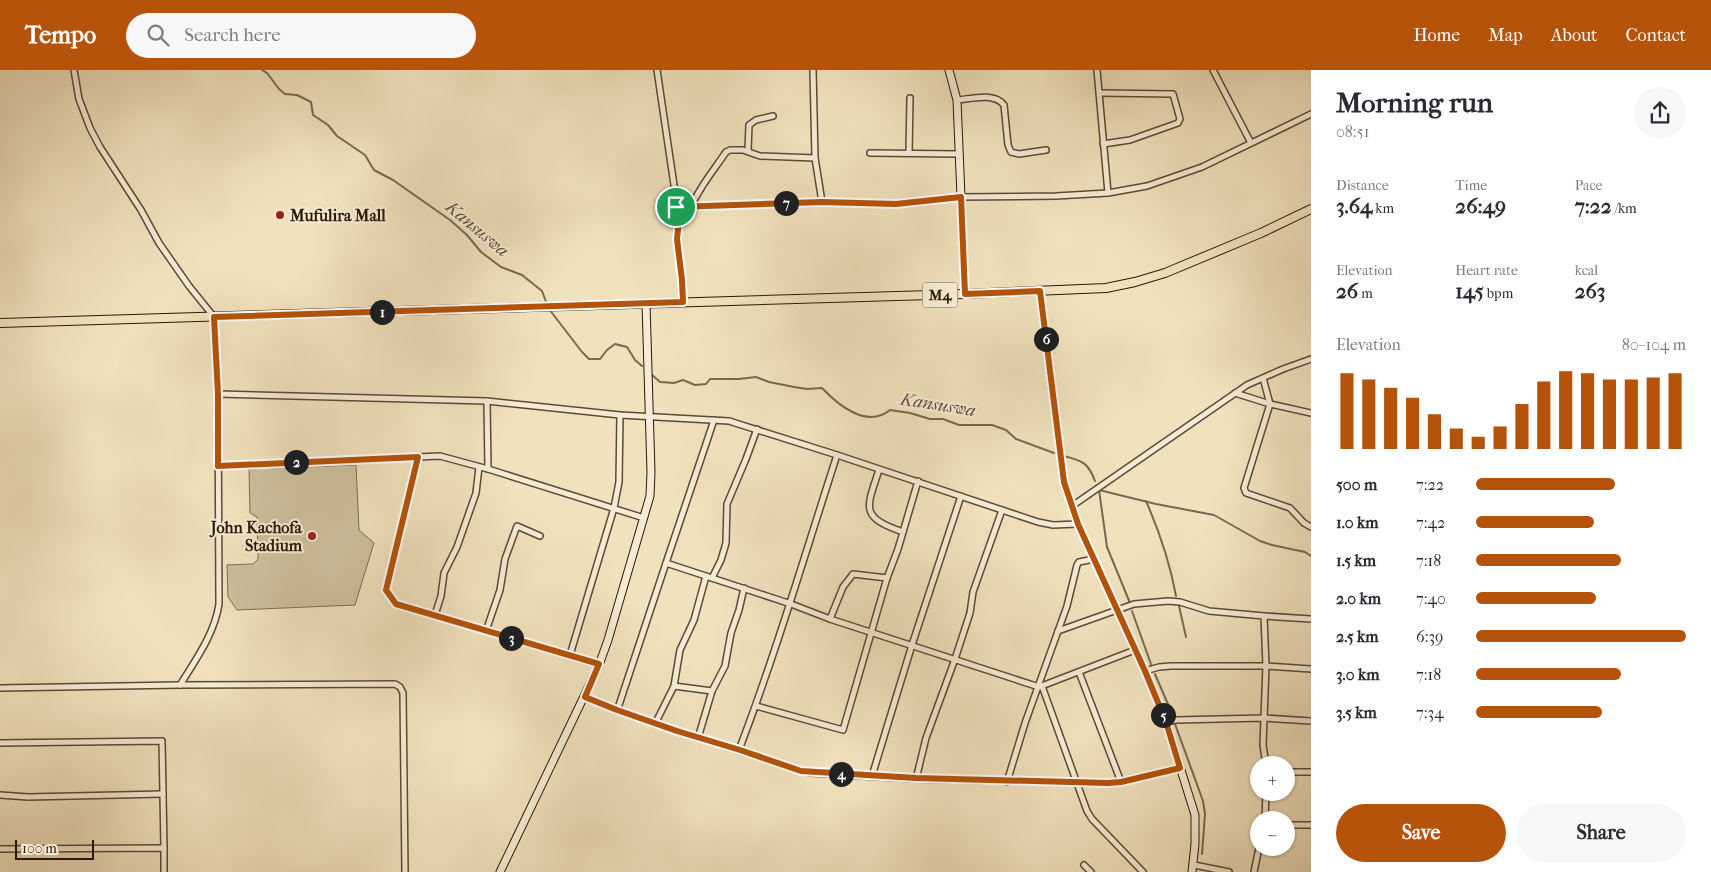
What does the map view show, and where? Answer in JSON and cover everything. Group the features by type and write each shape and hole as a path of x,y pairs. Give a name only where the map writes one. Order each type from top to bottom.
{"main road":[{"name":"M4","path":"0,323 965,294 1106,288 1165,274 1261,233 1311,209"}],"street":[{"path":"74,70 79,99 90,128 141,210 158,243 214,317 218,394 220,554 218,611 196,659 180,685"},
{"path":"658,70 679,220 677,239 683,302"},
{"path":"813,70 815,158 822,202"},
{"path":"949,70 957,100 965,294"},
{"path":"1097,70 1108,192"},
{"path":"1214,70 1251,143"},
{"path":"1100,93 1173,94 1180,118 1178,123 1137,138 1103,144"},
{"path":"909,153 910,98"},
{"path":"957,100 988,98 1001,101 1004,106 1008,144 1011,152 1019,154 1046,150"},
{"path":"676,207 822,202 896,204 961,197 1056,196 1108,192 1147,186 1202,167 1311,114"},
{"path":"748,150 749,125 756,120 774,116"},
{"path":"691,207 696,194 726,152 730,150 748,150 766,156 815,158"},
{"path":"870,153 959,154"},
{"path":"1040,291 1064,482 1078,524 1145,671 1166,722 1195,816 1193,868 1229,872"},
{"path":"500,872 534,797 585,697 599,664 608,640 650,496 646,303"},
{"path":"1072,506 1247,385 1311,359"},
{"path":"1263,378 1270,404 1244,488 1246,493 1290,508 1304,523 1311,527"},
{"path":"1236,393 1270,404 1311,413"},
{"path":"218,394 487,401 620,415 734,422 1046,524 1078,524"},
{"path":"487,401 488,469"},
{"path":"570,655 614,508 619,482 620,415"},
{"path":"617,710 714,420"},
{"path":"712,578 721,560 726,543 727,504 757,429"},
{"path":"740,750 791,604 837,455"},
{"path":"218,466 440,456 488,469 644,518"},
{"path":"418,457 386,590 396,604 599,664"},
{"path":"435,615 441,596 444,572 457,547 475,496 479,467"},
{"path":"879,470 870,501 870,514 875,520 886,526 904,532"},
{"path":"756,706 843,730 871,631 887,578 904,532 918,481"},
{"path":"872,776 912,645 961,496"},
{"path":"916,778 926,738 955,659 970,613 974,592 1002,510"},
{"path":"486,631 500,590 506,559 517,526 540,536"},
{"path":"1007,782 1020,738 1041,686 1071,595 1078,564 1094,559"},
{"path":"666,563 791,604 830,619 1041,686 1135,650"},
{"path":"830,619 843,587 853,574 887,578"},
{"path":"655,724 674,686 680,650 694,620 706,576"},
{"path":"698,738 712,692 725,666 731,633 744,588"},
{"path":"1058,631 1134,604 1168,601 1180,602 1209,611 1311,619"},
{"path":"1264,616 1266,666 1263,746 1265,756"},
{"path":"1145,671 1171,666 1266,666 1311,670"},
{"path":"1079,672 1121,782"},
{"path":"0,688 394,684 400,687 403,693 405,872"},
{"path":"674,686 712,692"},
{"path":"1041,686 1087,811 1092,819 1143,872"},
{"path":"585,697 655,724 801,771 1007,782 1121,782 1180,768"},
{"path":"1166,722 1176,720 1264,718 1311,721"},
{"path":"0,743 162,741 164,872"},
{"path":"1295,772 1311,772"},
{"path":"0,795 28,797 163,794"},
{"path":"1295,825 1311,825"},
{"path":"0,849 164,848"},
{"path":"1254,872 1257,856"},
{"path":"1084,865 1091,872"}],"shaded area":[{"name":"John Kachofa Stadium","path":"356,465 359,530 374,543 355,605 237,610 228,597 227,565 253,564 258,559 257,517 250,513 249,469"}],"waterway":[{"name":"Kansuswa","path":"262,70 267,73 285,94 297,95 311,102 313,115 328,125 337,136 365,155 374,170 393,180 450,220 467,235 481,252 501,267 522,275 542,291 547,304"},
{"name":"Kansuswa","path":"549,309 589,359 600,359 615,344 627,347 635,360 642,366"},
{"name":"Kansuswa","path":"651,374 660,382 674,383 683,380 695,385 706,384 710,379 756,377 769,382 794,387 807,389 822,388 844,407 863,416 872,417 890,410 930,419 943,419 959,425 992,425 1006,430 1016,439 1054,453"},
{"name":"Kansuswa","path":"1064,456 1084,463 1095,481"},
{"name":"Kansuswa","path":"1130,603 1107,547 1099,490 1156,504 1214,515 1260,541 1305,552 1311,556"},
{"path":"1146,501 1164,548 1176,596"},
{"path":"1179,606 1186,637"},
{"path":"1132,611 1152,667"},
{"path":"1155,674 1173,716"},
{"path":"1175,724 1203,801 1205,814 1202,854"}],"place":[{"name":"Mufulira Mall","path":"280,215"},
{"name":"John Kachofa Stadium","path":"312,536"}],"route":[{"path":"961,197 965,294 1040,291 1064,482 1078,524 1145,671 1166,722 1180,768 1121,782 1108,783 1007,782 801,771 677,731 585,697 599,664 396,604 386,590 418,457 218,466 218,394 214,317 683,302 677,239 679,220 676,207 822,202 896,204 961,197"}]}
